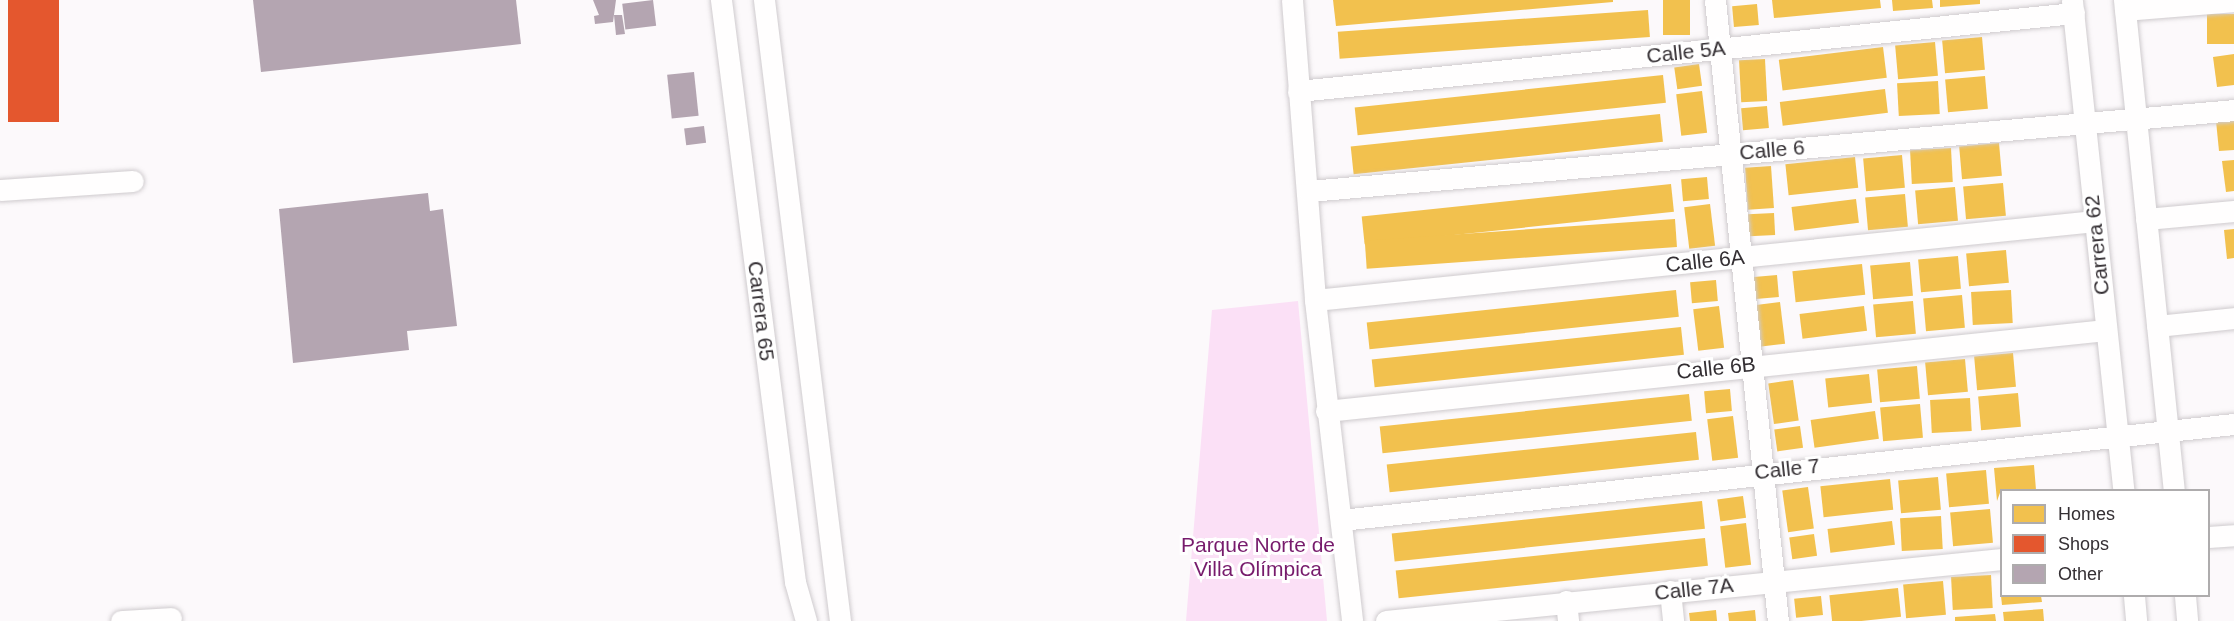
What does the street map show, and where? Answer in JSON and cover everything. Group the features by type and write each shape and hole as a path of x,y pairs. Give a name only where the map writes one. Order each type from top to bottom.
{"street":[{"name":"Carrera 65","path":"721,0 792,562 806,621"},
{"name":"Carrera 65","path":"764,0 840,621"},
{"path":"1292,0 1298,91 1309,191 1315,300 1352,621"},
{"path":"1715,0 1778,621"},
{"path":"2174,489 2125,5 2234,1"},
{"name":"Calle 5A","path":"1298,91 1720,49 2073,6"},
{"name":"Carrera 62","path":"2073,6 2123,489"},
{"name":"Calle 6","path":"1309,191 2234,110"},
{"path":"0,190 133,181"},
{"path":"2146,219 2234,211"},
{"name":"Calle 6A","path":"1315,300 2095,221"},
{"path":"2157,326 2234,318"},
{"name":"Calle 6B","path":"1326,411 1752,364 2106,330"},
{"name":"Calle 7","path":"1341,520 1763,471 2234,424"},
{"path":"2210,537 2234,535"},
{"name":"Calle 7A","path":"1386,621 1567,611 1670,591 2000,559"},
{"path":"1670,591 1672,621"},
{"path":"2134,597 2136,621"},
{"path":"2185,597 2187,621"},
{"path":"121,621 171,618"}],"green space":[{"name":"Parque Norte de Villa Olímpica","path":"1298,301 1327,621 1186,621 1212,310"}],"building: Homes":[{"path":"1333,0 1613,0 1613,2 1336,26"},
{"path":"1663,0 1690,0 1690,35 1663,35"},
{"path":"1772,0 1880,0 1881,8 1774,18"},
{"path":"1892,0 1932,0 1933,8 1893,11"},
{"path":"1940,0 1980,0 1980,4 1940,7"},
{"path":"1757,4 1759,25 1734,27 1732,6"},
{"path":"1648,10 1650,37 1340,59 1338,32"},
{"path":"2207,14 2234,14 2234,44 2207,44"},
{"path":"1982,37 1985,70 1945,73 1942,40"},
{"path":"1935,42 1938,76 1898,79 1895,45"},
{"path":"1883,47 1887,78 1783,91 1779,60"},
{"path":"2234,54 2234,85 2217,87 2213,57"},
{"path":"1765,59 1767,101 1741,102 1739,60"},
{"path":"1699,64 1702,86 1677,89 1674,67"},
{"path":"1663,75 1666,103 1358,135 1355,107"},
{"path":"1985,76 1988,109 1948,112 1945,79"},
{"path":"1938,81 1940,114 1899,116 1897,83"},
{"path":"1885,89 1888,113 1783,126 1780,102"},
{"path":"1702,91 1707,133 1681,136 1676,94"},
{"path":"1767,106 1769,128 1743,130 1741,108"},
{"path":"1660,114 1663,142 1354,174 1351,147"},
{"path":"2234,119 2234,150 2219,151 2216,121"},
{"path":"1999,143 2002,176 1962,179 1959,146"},
{"path":"1951,148 1953,182 1912,184 1910,150"},
{"path":"1902,155 1905,188 1866,191 1863,158"},
{"path":"1855,157 1858,188 1789,195 1785,164"},
{"path":"2234,160 2234,191 2226,192 2222,161"},
{"path":"1771,166 1774,208 1748,210 1745,168"},
{"path":"1707,177 1709,199 1683,201 1681,179"},
{"path":"2003,183 2006,216 1966,219 1963,186"},
{"path":"1671,184 1674,212 1365,244 1362,217"},
{"path":"1955,187 1958,221 1918,224 1915,190"},
{"path":"1905,194 1908,227 1868,230 1865,197"},
{"path":"1856,199 1859,223 1794,231 1791,207"},
{"path":"1710,204 1715,246 1689,249 1684,207"},
{"path":"1774,213 1775,235 1749,236 1748,214"},
{"path":"1675,219 1677,247 1367,269 1365,241"},
{"path":"2234,229 2234,258 2227,259 2224,230"},
{"path":"2006,250 2009,283 1969,286 1966,253"},
{"path":"1958,256 1961,289 1921,292 1918,259"},
{"path":"1910,262 1913,296 1873,299 1870,265"},
{"path":"1862,264 1865,295 1796,302 1792,271"},
{"path":"1777,275 1779,297 1753,299 1751,277"},
{"path":"1716,280 1718,301 1692,303 1690,282"},
{"path":"1676,290 1679,317 1370,349 1367,323"},
{"path":"2011,290 2013,323 1973,325 1971,292"},
{"path":"1962,295 1965,328 1926,331 1923,298"},
{"path":"1913,301 1916,334 1876,337 1873,304"},
{"path":"1780,302 1785,344 1759,347 1754,305"},
{"path":"1719,306 1724,348 1698,351 1693,309"},
{"path":"1864,306 1867,331 1803,339 1799,314"},
{"path":"1681,327 1684,355 1375,387 1372,360"},
{"path":"2013,353 2016,387 1977,390 1974,356"},
{"path":"1965,359 1968,392 1928,395 1925,362"},
{"path":"1917,366 1920,399 1880,402 1877,369"},
{"path":"1869,374 1872,403 1828,407 1825,379"},
{"path":"1793,380 1799,421 1774,424 1768,383"},
{"path":"1730,389 1732,411 1706,413 1704,391"},
{"path":"2018,393 2021,427 1981,430 1978,396"},
{"path":"1689,394 1692,421 1383,453 1380,427"},
{"path":"1970,398 1972,431 1932,433 1930,400"},
{"path":"1920,404 1923,438 1883,441 1880,407"},
{"path":"1875,411 1879,439 1815,448 1811,420"},
{"path":"1733,416 1738,458 1712,461 1707,419"},
{"path":"1800,426 1803,448 1777,451 1774,430"},
{"path":"1696,432 1699,460 1390,492 1387,465"},
{"path":"2034,465 2036,489 2000,489 1997,501 1994,468"},
{"path":"1986,470 1989,504 1949,507 1946,473"},
{"path":"1938,477 1941,510 1901,513 1898,480"},
{"path":"1890,479 1893,510 1824,517 1820,486"},
{"path":"1808,487 1814,529 1788,532 1782,491"},
{"path":"1743,496 1746,518 1720,521 1717,500"},
{"path":"1702,501 1705,529 1395,561 1392,534"},
{"path":"1990,509 1993,543 1953,546 1950,512"},
{"path":"1941,516 1943,549 1902,551 1900,518"},
{"path":"1892,521 1895,545 1830,553 1827,529"},
{"path":"1746,523 1751,565 1725,568 1720,526"},
{"path":"1814,534 1817,556 1792,559 1789,537"},
{"path":"1705,538 1708,566 1399,598 1396,571"},
{"path":"1991,575 1993,608 1953,610 1951,577"},
{"path":"1943,581 1946,615 1906,618 1903,584"},
{"path":"1898,588 1901,617 1832,621 1829,595"},
{"path":"1821,596 1823,615 1796,618 1794,599"},
{"path":"2001,597 2041,597 2042,602 2002,605"},
{"path":"2043,609 2044,621 2004,621 2003,612"},
{"path":"1716,610 1717,621 1690,621 1689,613"},
{"path":"1755,610 1756,621 1729,621 1728,613"},
{"path":"1995,614 1996,621 1955,621 1955,617"}],"building: Shops":[{"path":"8,0 59,0 59,122 8,122"}],"building: Other":[{"path":"253,0 516,0 521,44 261,72"},
{"path":"593,0 616,0 613,22 595,24 594,16 599,15"},
{"path":"653,0 656,26 625,30 622,4"},
{"path":"614,15 622,15 625,34 616,35"},
{"path":"694,72 699,116 672,119 667,75"},
{"path":"704,126 706,143 686,145 684,128"},
{"path":"428,193 430,211 443,209 457,326 407,331 409,350 293,363 279,209"}]}
